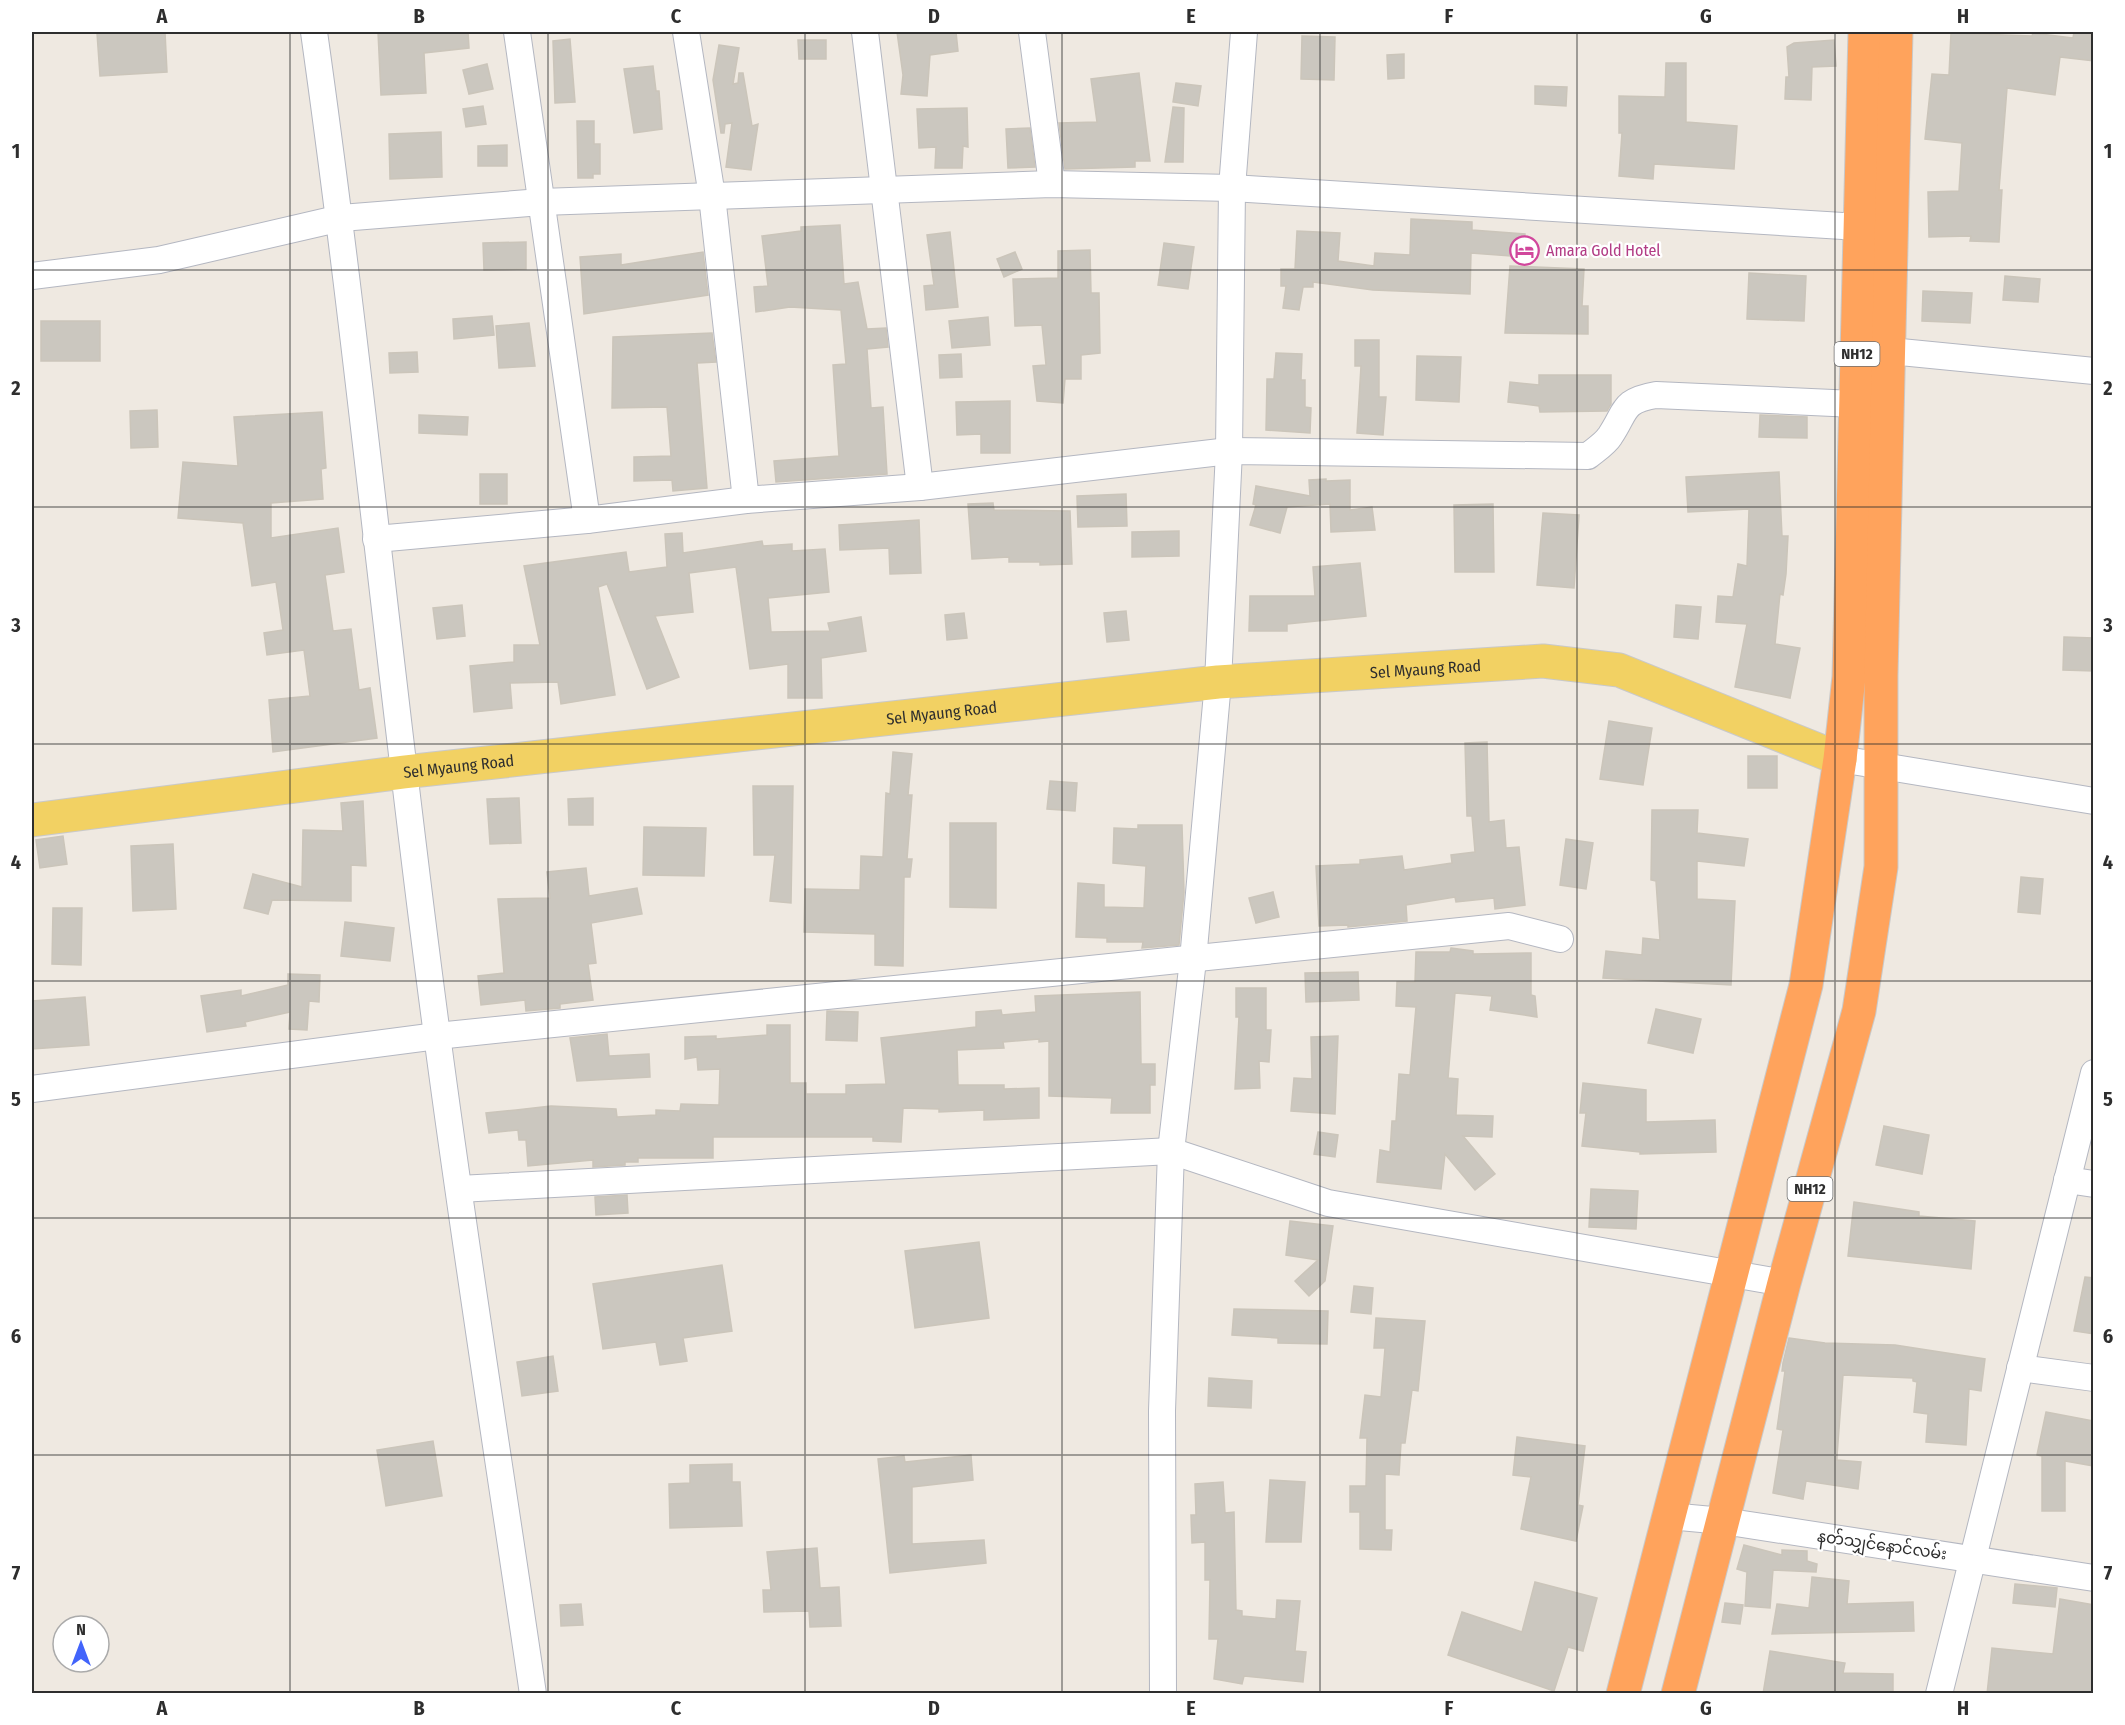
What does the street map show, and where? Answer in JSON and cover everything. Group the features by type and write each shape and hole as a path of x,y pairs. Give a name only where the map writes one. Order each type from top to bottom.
{"highway":[{"name":"NH12","path":"1623,1694 1806,985 1840,759 1850,677 1865,32"},
{"name":"NH12","path":"1678,1694 1784,1284 1859,1011 1881,867 1880,765 1886,420 1896,32"}],"main road":[{"name":"Sel Myaung Road","path":"32,819 404,772 1218,682 1543,661 1619,670 1840,759"}],"street":[{"path":"314,32 340,218 376,539 437,1036 533,1694"},
{"path":"518,32 587,520"},
{"path":"686,32 712,196 746,500"},
{"path":"865,32 920,487"},
{"path":"1032,32 1052,184"},
{"path":"1163,1694 1162,1411 1171,1151 1193,960 1218,682 1229,451 1232,188 1244,32"},
{"path":"32,276 159,260 340,218 541,202 1052,184 1232,188 1859,227"},
{"path":"1857,348 2094,371"},
{"path":"376,539 587,520 746,500 920,487 1229,451 1588,456 1609,438 1623,408 1637,398 1656,395 1856,404"},
{"path":"1840,759 2094,801"},
{"path":"32,1089 437,1036 1509,926 1560,939"},
{"path":"1939,1694 2094,1073"},
{"path":"459,1189 1171,1151 1328,1203 1732,1272 1784,1284"},
{"path":"2067,1180 2094,1184"},
{"path":"2020,1368 2094,1378"},
{"name":"နတ်သျှင်နောင်လမ်း","path":"1669,1516 1724,1521 2094,1578"}],"building":[{"path":"165,32 167,72 100,76 97,33"},
{"path":"378,32 468,32 469,48 424,53 426,93 381,95"},
{"path":"897,32 956,32 958,51 930,55 927,96 901,94 903,75"},
{"path":"2074,32 2094,32 2094,61 2060,57 2055,95 2007,88 1999,190 2002,190 1999,242 1970,241 1971,236 1929,237 1928,192 1959,191 1962,143 1925,139 1932,74 1949,75 1951,33 2032,36 2033,33 2073,38"},
{"path":"1302,36 1335,37 1334,80 1301,79"},
{"path":"570,39 575,102 555,103 553,41"},
{"path":"798,40 826,40 826,59 799,59"},
{"path":"1834,40 1836,66 1812,67 1811,100 1785,99 1786,77 1789,77 1787,47 1794,43"},
{"path":"719,45 739,48 733,84 738,83 739,73 743,73 752,126 758,124 751,170 726,167 732,123 725,124 724,133 721,133 713,80"},
{"path":"1404,54 1404,78 1388,79 1387,55"},
{"path":"1666,63 1686,63 1686,122 1737,126 1734,169 1654,164 1653,179 1619,176 1622,133 1619,133 1619,96 1665,97"},
{"path":"487,64 493,89 469,94 463,70"},
{"path":"653,66 656,91 659,91 662,129 634,133 624,69"},
{"path":"1139,73 1150,161 1135,161 1135,167 1065,169 1059,123 1097,122 1091,79"},
{"path":"1176,83 1201,86 1198,106 1173,102"},
{"path":"1535,86 1567,87 1566,106 1535,104"},
{"path":"483,106 486,124 466,127 463,109"},
{"path":"1173,107 1184,108 1183,162 1165,162"},
{"path":"967,108 968,147 963,146 962,168 935,168 936,147 919,148 917,109"},
{"path":"577,121 594,121 594,144 600,144 600,174 593,174 593,178 578,178"},
{"path":"1030,128 1035,167 1008,168 1006,129"},
{"path":"441,132 442,177 390,179 389,134"},
{"path":"507,145 507,166 478,166 478,146"},
{"path":"1411,219 1472,222 1472,230 1525,234 1524,257 1471,253 1470,294 1373,290 1313,282 1313,287 1303,287 1299,310 1283,308 1286,286 1281,286 1281,269 1295,269 1297,231 1340,233 1338,261 1374,266 1375,253 1410,255"},
{"path":"840,225 844,284 858,282 867,329 886,328 888,347 867,349 871,408 883,407 887,474 776,482 774,461 839,456 833,365 846,364 841,310 790,307 756,312 754,287 768,286 762,236 801,231 801,227"},
{"path":"950,232 958,307 926,310 924,286 934,285 927,235"},
{"path":"526,242 526,269 484,270 483,243"},
{"path":"1164,243 1194,247 1188,289 1158,285"},
{"path":"1090,250 1091,293 1099,293 1100,353 1081,355 1081,379 1065,379 1063,403 1037,401 1033,366 1046,365 1042,325 1015,326 1013,279 1058,278 1058,251"},
{"path":"703,252 708,295 584,314 580,257 621,254 621,265"},
{"path":"1015,252 1022,269 1004,277 997,259"},
{"path":"1510,266 1584,269 1582,306 1588,306 1588,334 1505,333"},
{"path":"1749,273 1806,276 1804,321 1747,319"},
{"path":"2005,276 2040,279 2038,302 2003,300"},
{"path":"1923,291 1972,293 1970,323 1922,321"},
{"path":"492,316 494,335 454,339 453,319"},
{"path":"988,317 990,345 952,348 949,321"},
{"path":"41,321 100,321 100,361 41,361"},
{"path":"529,323 535,366 499,368 496,326"},
{"path":"712,333 716,362 697,363 707,488 673,491 672,480 634,481 634,457 671,456 667,407 612,408 613,337"},
{"path":"1355,340 1379,340 1379,397 1386,397 1383,435 1357,433 1361,366 1355,366"},
{"path":"417,352 418,372 390,373 389,353"},
{"path":"1276,353 1302,354 1301,380 1305,380 1305,407 1311,408 1310,433 1266,430 1267,379 1274,379"},
{"path":"961,354 962,377 940,378 939,355"},
{"path":"1417,356 1461,357 1459,402 1416,400"},
{"path":"1539,375 1611,375 1611,404 1607,411 1540,412 1539,406 1508,402 1510,382 1539,385"},
{"path":"1010,401 1010,453 981,453 981,434 957,435 956,402"},
{"path":"157,410 158,447 131,448 130,411"},
{"path":"322,412 326,468 321,469 323,499 271,503 271,538 338,528 344,572 325,575 333,631 351,629 359,690 370,688 377,738 273,752 269,700 310,696 304,650 267,655 264,633 283,630 276,582 252,586 243,523 178,518 183,462 238,466 234,417"},
{"path":"419,415 468,417 467,435 419,433"},
{"path":"1760,415 1807,417 1807,438 1759,437"},
{"path":"1779,472 1782,536 1788,536 1786,574 1783,595 1780,594 1775,644 1800,648 1790,698 1735,687 1747,624 1716,622 1718,596 1733,597 1738,564 1747,566 1749,509 1688,512 1686,477"},
{"path":"480,474 507,474 507,504 480,504"},
{"path":"1326,479 1326,481 1350,480 1350,510 1372,507 1375,530 1331,532 1330,504 1287,507 1280,533 1250,525 1256,505 1253,504 1256,486 1310,496 1309,480"},
{"path":"1126,494 1127,526 1078,527 1077,496"},
{"path":"993,503 994,510 1070,511 1072,564 1040,565 1040,562 1009,562 1009,557 972,559 968,504"},
{"path":"1493,504 1494,572 1455,572 1454,505"},
{"path":"1543,513 1579,515 1574,588 1537,585"},
{"path":"919,520 921,573 890,574 889,548 840,550 839,525"},
{"path":"1179,531 1179,556 1132,557 1132,532"},
{"path":"682,533 683,553 762,541 763,546 792,544 792,551 825,549 829,592 768,598 771,632 830,631 828,623 861,617 866,651 821,658 822,698 788,698 788,664 750,669 736,567 689,573 693,612 655,616 679,677 647,689 607,584 598,587 615,695 561,704 558,682 510,683 512,708 474,712 470,666 514,662 514,645 540,645 524,566 626,552 629,572 667,567 665,534"},
{"path":"1360,563 1366,616 1287,624 1287,631 1249,631 1250,596 1315,596 1313,567"},
{"path":"462,605 465,636 437,639 433,608"},
{"path":"1676,605 1701,607 1698,639 1674,637"},
{"path":"1126,611 1129,640 1107,642 1104,613"},
{"path":"964,613 967,638 947,640 945,615"},
{"path":"2064,637 2094,638 2094,671 2063,670"},
{"path":"1609,721 1652,728 1643,785 1600,779"},
{"path":"1487,742 1489,822 1504,820 1506,848 1519,847 1525,905 1495,909 1494,898 1456,902 1455,897 1406,905 1407,921 1348,927 1348,925 1319,926 1316,866 1360,864 1360,860 1402,856 1404,870 1452,863 1451,855 1475,852 1472,816 1467,816 1465,743"},
{"path":"893,752 912,754 908,795 912,795 907,859 912,859 910,877 904,877 903,966 875,965 875,934 804,932 805,889 860,890 861,856 883,857 886,793 890,794"},
{"path":"1748,756 1777,756 1777,788 1748,788"},
{"path":"1050,781 1077,783 1075,811 1047,809"},
{"path":"753,786 793,786 791,903 770,901 775,855 754,855"},
{"path":"519,798 521,843 490,844 487,799"},
{"path":"593,798 593,825 569,825 568,799"},
{"path":"363,801 366,866 351,865 351,901 272,900 268,914 244,908 253,874 302,887 303,830 343,831 341,803"},
{"path":"1652,810 1698,810 1697,833 1748,839 1744,866 1697,861 1697,899 1735,901 1731,985 1603,978 1606,951 1642,955 1643,938 1660,940 1656,881 1651,880"},
{"path":"950,823 996,823 996,908 950,907"},
{"path":"1138,825 1182,825 1184,892 1179,945 1142,948 1143,942 1107,942 1107,938 1076,937 1078,883 1104,885 1104,907 1144,908 1146,866 1113,863 1114,828 1138,829"},
{"path":"644,827 706,828 704,876 643,875"},
{"path":"63,836 67,864 40,868 36,840"},
{"path":"1566,839 1593,843 1586,889 1560,885"},
{"path":"173,844 176,909 133,911 131,846"},
{"path":"586,868 589,896 637,888 642,914 591,923 596,963 588,964 593,1000 560,1004 560,1008 526,1011 525,1000 481,1005 478,976 504,973 498,899 550,898 547,872"},
{"path":"2021,877 2043,879 2040,914 2018,912"},
{"path":"1273,892 1279,917 1256,923 1249,898"},
{"path":"53,908 82,908 81,965 52,964"},
{"path":"345,922 394,928 390,961 341,956"},
{"path":"1451,948 1473,951 1473,954 1531,953 1531,995 1535,996 1537,1017 1490,1010 1492,996 1455,993 1448,1078 1458,1079 1456,1115 1493,1116 1492,1137 1463,1136 1495,1174 1475,1190 1445,1154 1441,1189 1377,1182 1380,1150 1390,1152 1392,1121 1396,1121 1399,1074 1410,1075 1416,1007 1396,1006 1397,982 1415,982 1416,952 1450,952"},
{"path":"1358,972 1359,1000 1306,1002 1305,973"},
{"path":"288,974 320,975 319,1002 309,1001 307,1030 289,1029 290,1012 245,1022 246,1026 207,1032 201,996 241,990 241,996 288,985"},
{"path":"1236,988 1266,988 1266,1030 1271,1030 1269,1062 1259,1061 1260,1088 1235,1089 1239,1017 1236,1017"},
{"path":"1140,992 1141,1064 1155,1064 1155,1085 1150,1085 1150,1113 1111,1113 1112,1098 1049,1096 1049,1041 1039,1042 1039,1039 1003,1042 1004,1048 957,1050 958,1085 1004,1085 1004,1089 1039,1088 1039,1118 984,1120 984,1110 939,1112 939,1109 903,1108 901,1142 873,1141 873,1137 713,1137 713,1158 638,1158 638,1162 625,1162 625,1165 593,1167 593,1160 528,1166 526,1140 519,1140 518,1130 489,1133 486,1113 551,1106 616,1109 617,1117 656,1115 656,1110 680,1111 681,1104 719,1105 720,1069 698,1070 697,1057 685,1059 685,1037 716,1036 716,1039 767,1035 767,1025 790,1025 790,1083 806,1083 806,1094 846,1094 846,1085 886,1084 881,1038 976,1027 976,1012 1001,1010 1002,1015 1036,1012 1035,996"},
{"path":"85,997 89,1045 32,1049 32,1001"},
{"path":"1656,1009 1701,1019 1693,1053 1648,1043"},
{"path":"827,1011 858,1012 857,1041 826,1040"},
{"path":"607,1034 609,1056 649,1054 650,1077 577,1081 570,1038"},
{"path":"1338,1036 1335,1114 1291,1111 1294,1078 1312,1079 1311,1037"},
{"path":"1583,1083 1646,1090 1646,1122 1715,1120 1716,1152 1640,1154 1640,1152 1582,1146 1586,1113 1580,1113"},
{"path":"1884,1126 1929,1135 1922,1174 1876,1165"},
{"path":"1318,1132 1338,1135 1335,1157 1314,1154"},
{"path":"1591,1189 1638,1191 1636,1229 1589,1227"},
{"path":"627,1195 628,1213 596,1215 595,1197"},
{"path":"1854,1202 1919,1212 1919,1216 1975,1221 1971,1269 1848,1256"},
{"path":"1290,1221 1333,1226 1325,1281 1309,1296 1295,1281 1318,1260 1286,1255"},
{"path":"979,1242 989,1318 915,1328 905,1251"},
{"path":"722,1265 732,1331 683,1338 687,1361 660,1365 656,1342 603,1349 593,1284"},
{"path":"2085,1277 2094,1278 2094,1334 2074,1331"},
{"path":"1354,1286 1373,1288 1371,1314 1351,1312"},
{"path":"1234,1309 1328,1311 1327,1344 1278,1343 1278,1338 1232,1335"},
{"path":"1376,1318 1425,1321 1418,1391 1412,1390 1405,1443 1401,1443 1399,1475 1385,1474 1385,1530 1392,1530 1391,1550 1360,1549 1360,1512 1350,1512 1350,1486 1366,1486 1367,1438 1360,1438 1365,1395 1381,1397 1385,1348 1374,1348"},
{"path":"1789,1338 1825,1343 1895,1345 1985,1359 1981,1391 1969,1389 1966,1445 1926,1442 1928,1414 1914,1412 1917,1382 1913,1381 1913,1378 1843,1375 1837,1460 1861,1462 1858,1489 1806,1481 1803,1499 1773,1493 1783,1430 1777,1429 1785,1371 1782,1371"},
{"path":"553,1356 558,1391 522,1396 517,1362"},
{"path":"1209,1378 1252,1381 1251,1408 1208,1406"},
{"path":"2046,1412 2094,1421 2094,1466 2065,1461 2065,1511 2042,1511 2042,1456 2037,1455"},
{"path":"1517,1437 1585,1446 1578,1505 1583,1506 1576,1541 1521,1529 1531,1477 1513,1475"},
{"path":"433,1441 442,1496 386,1506 377,1450"},
{"path":"971,1455 973,1480 912,1487 912,1544 984,1540 986,1563 890,1573 878,1459 904,1456 905,1462"},
{"path":"732,1464 732,1482 740,1482 742,1526 670,1528 669,1484 690,1483 690,1465"},
{"path":"1270,1480 1305,1482 1301,1542 1266,1542"},
{"path":"1223,1482 1225,1513 1234,1512 1236,1610 1242,1611 1242,1616 1276,1619 1277,1600 1300,1601 1295,1651 1306,1652 1303,1682 1244,1676 1242,1684 1214,1679 1218,1639 1209,1639 1210,1580 1205,1580 1205,1542 1192,1543 1191,1515 1196,1515 1195,1484"},
{"path":"1744,1545 1782,1555 1782,1550 1807,1551 1807,1561 1817,1564 1816,1572 1773,1570 1770,1608 1745,1606 1747,1572 1737,1569"},
{"path":"817,1548 820,1588 839,1587 841,1626 810,1627 809,1611 764,1612 763,1590 771,1590 767,1552"},
{"path":"1812,1577 1849,1581 1847,1604 1913,1602 1914,1631 1772,1634 1777,1604 1809,1608"},
{"path":"1535,1582 1597,1598 1583,1651 1568,1647 1554,1691 1448,1655 1462,1612 1522,1632"},
{"path":"2015,1584 2057,1588 2055,1607 2013,1603"},
{"path":"2060,1599 2094,1605 2094,1694 1987,1694 1992,1648 2053,1654"},
{"path":"1725,1603 1743,1605 1740,1624 1722,1622"},
{"path":"581,1604 583,1625 561,1626 560,1605"},
{"path":"1770,1651 1845,1663 1843,1673 1893,1674 1893,1694 1763,1694"}],"place":[{"name":"Amara Gold Hotel","path":"1525,250"}]}
